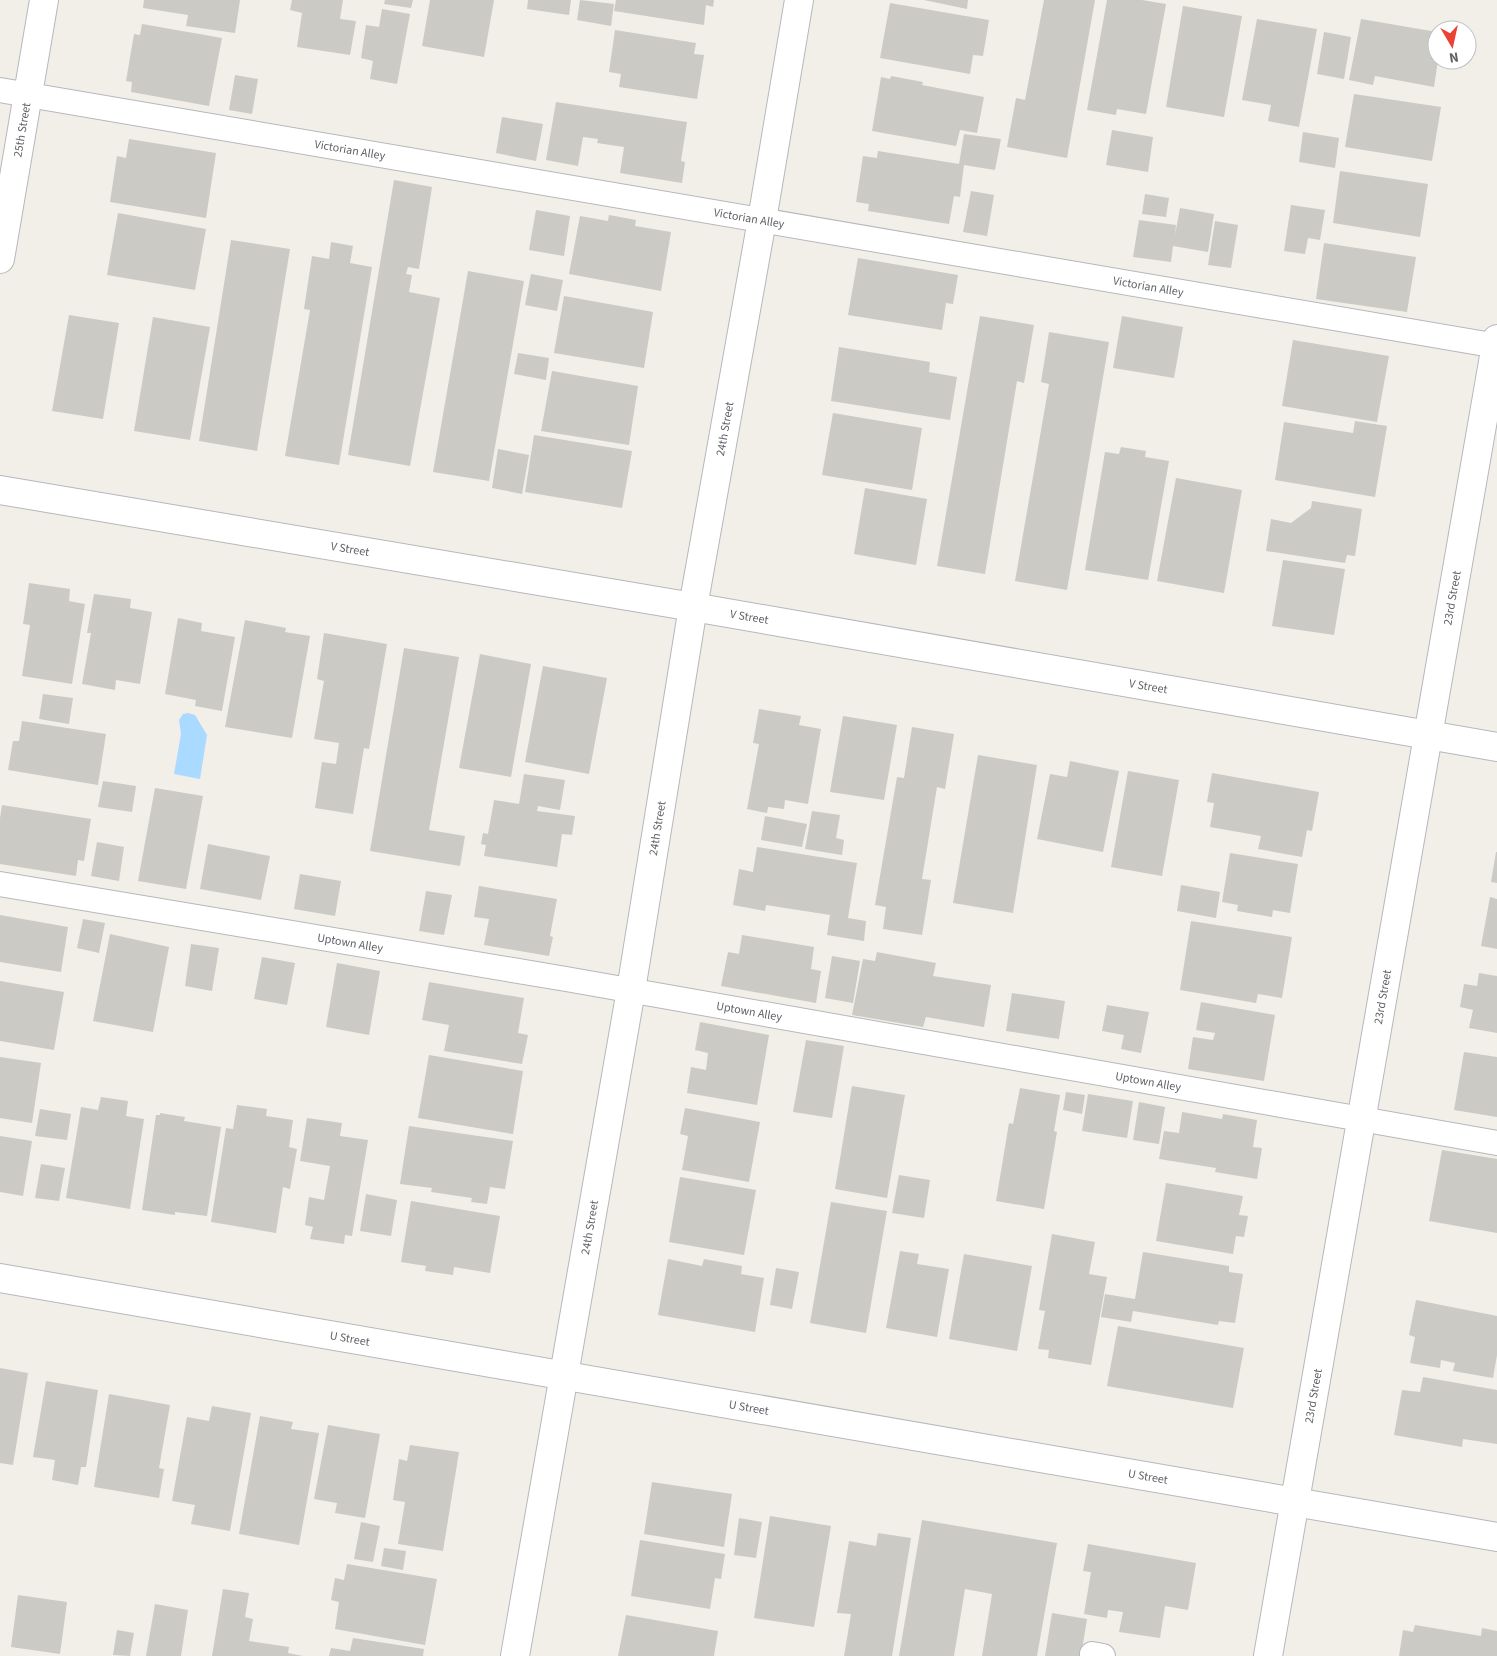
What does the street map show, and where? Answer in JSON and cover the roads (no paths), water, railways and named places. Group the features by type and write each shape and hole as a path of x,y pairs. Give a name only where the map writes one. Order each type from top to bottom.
{"street":[{"name":"25th Street","path":"0,259 44,0"},
{"name":"24th Street","path":"515,1656 630,990 693,608 799,0"},
{"name":"23rd Street","path":"1268,1656 1497,344"},
{"name":"V Street","path":"0,490 1497,747"},
{"name":"U Street","path":"0,1278 1497,1537"}],"lane":[{"name":"Victorian Alley","path":"0,90 1497,344"},
{"name":"Uptown Alley","path":"0,884 630,990 1497,1143"}],"water":[{"path":"183,714 195,715 207,735 200,779 174,774 181,734 179,720"}]}
